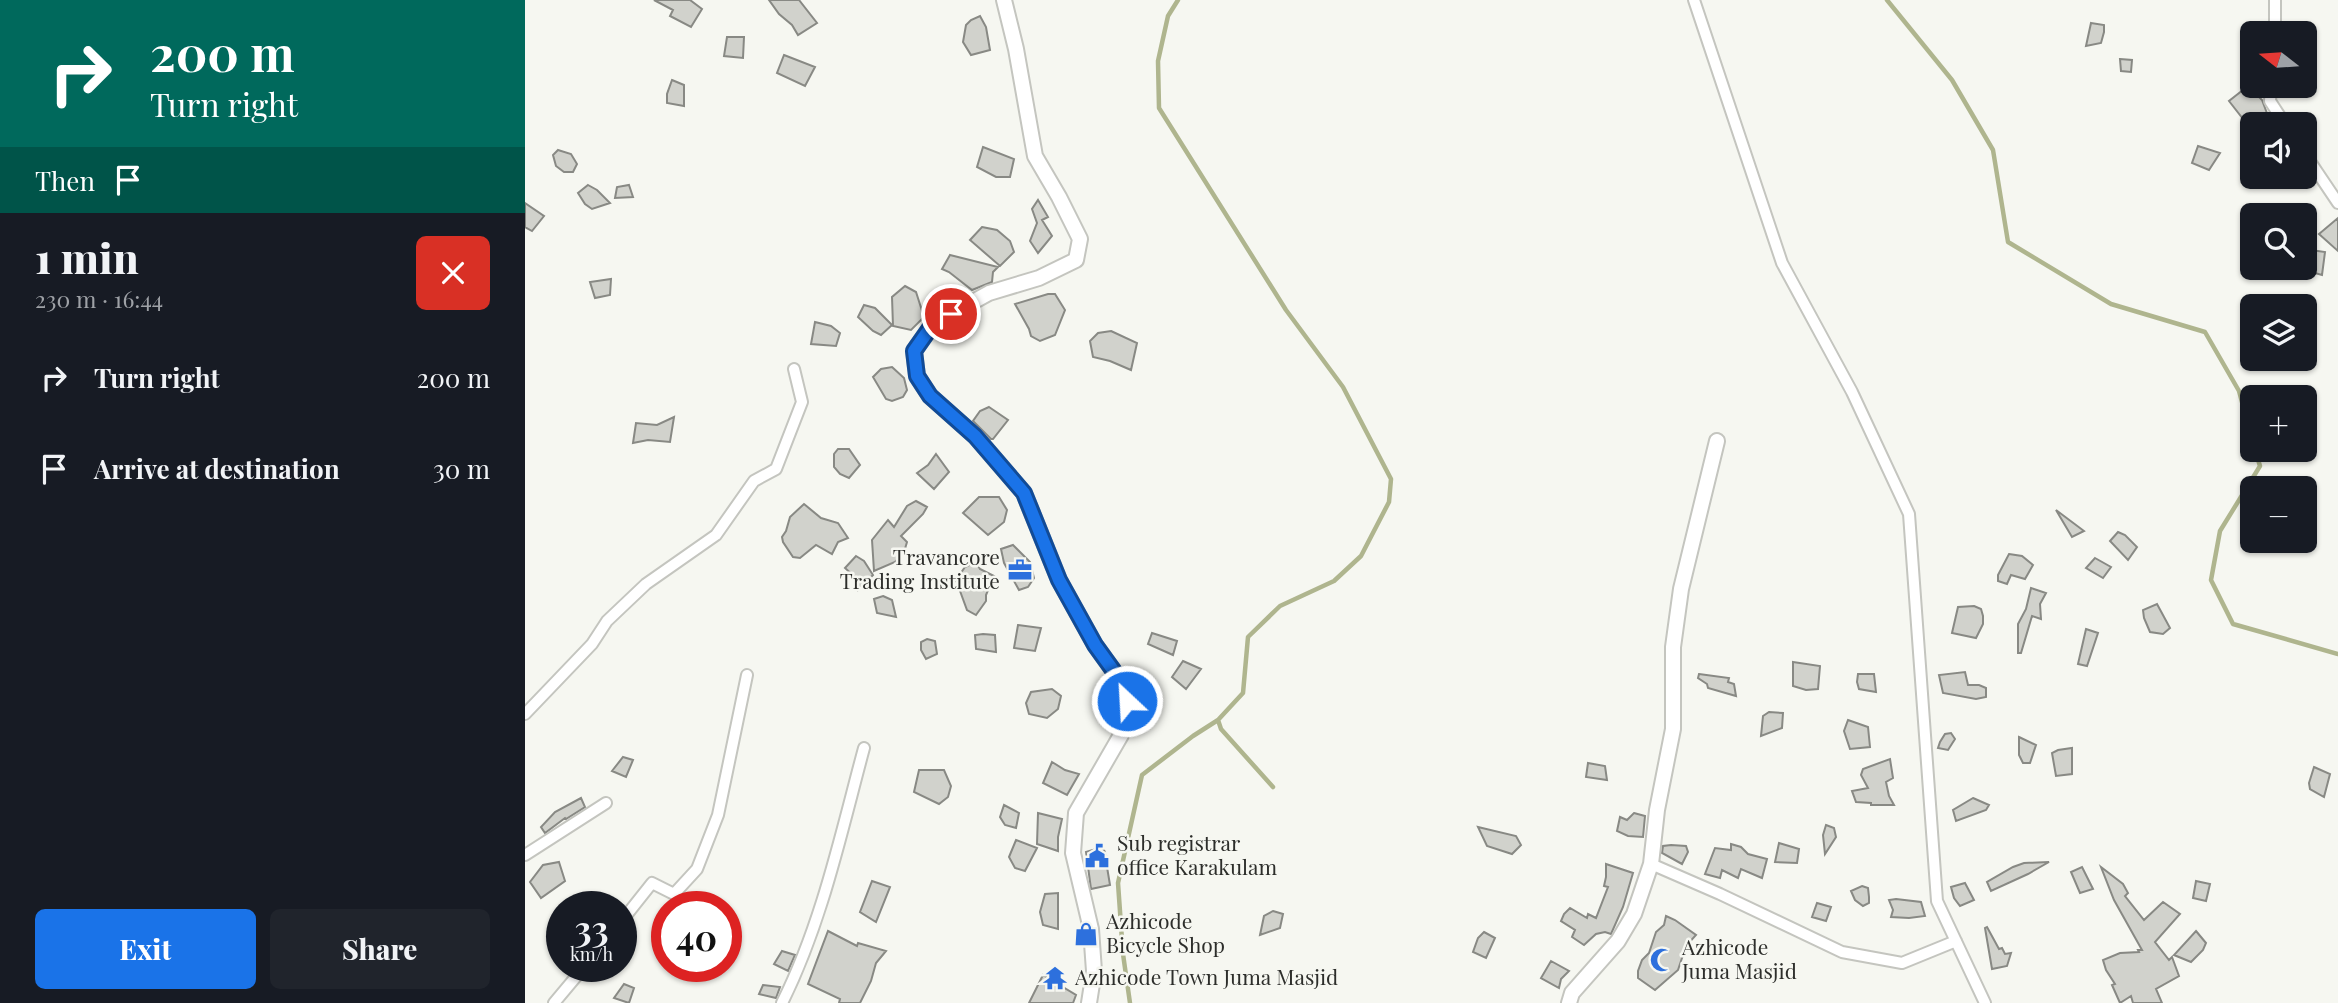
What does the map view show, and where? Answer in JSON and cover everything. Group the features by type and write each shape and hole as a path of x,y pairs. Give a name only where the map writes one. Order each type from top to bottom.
{"street":[{"path":"1004,0 1016,49 1035,156 1080,239 1076,260 1038,278 989,293 933,324 914,351 917,376 930,396 975,436 1024,493 1059,580 1095,645 1113,670 1127,701 1121,735 1076,813 1073,853 1091,929 1094,971 1089,1003"},
{"path":"1694,0 1782,263 1852,392 1909,514 1937,901 1985,1003"},
{"path":"2275,0 2275,21"},
{"path":"2317,172 2338,203"},
{"path":"525,715 592,644 607,621 626,602 646,584 716,534 754,481 776,469 802,402 794,369"},
{"path":"1569,1003 1572,993 1618,941 1634,914 1651,864 1657,810 1673,729 1674,648 1681,589 1717,441"},
{"path":"637,902 652,883 674,894 697,869 718,815 747,674"},
{"path":"782,1003 800,969 864,748"},
{"path":"525,855 606,803"},
{"path":"1651,864 1842,952 1902,963 1956,942"},
{"path":"554,1003 572,982"}],"building":[{"path":"654,0 690,0 702,9 691,27 670,16 673,10"},
{"path":"769,0 799,0 817,23 798,35"},
{"path":"980,16 986,27 990,50 971,55 963,42 966,25"},
{"path":"2091,23 2104,25 2104,32 2101,43 2086,46"},
{"path":"727,37 744,37 743,58 724,56"},
{"path":"784,55 815,67 805,86 777,73"},
{"path":"2120,59 2132,60 2131,72 2121,71"},
{"path":"672,80 684,85 684,106 667,103"},
{"path":"2240,92 2240,98 2260,98 2266,112 2240,112 2240,115 2229,101"},
{"path":"2198,146 2220,153 2209,170 2192,163"},
{"path":"983,147 1014,159 1010,177 996,177 977,167"},
{"path":"558,150 571,154 577,164 573,172 564,172 556,166 553,155"},
{"path":"588,185 610,203 592,209 585,204 578,193"},
{"path":"629,185 633,197 615,198 617,187"},
{"path":"1038,200 1048,217 1042,220 1052,236 1038,253 1030,241 1037,223 1032,209"},
{"path":"525,203 544,216 532,231 525,227"},
{"path":"2338,218 2338,251 2319,234"},
{"path":"982,227 997,230 1010,241 1014,252 1000,266 970,240"},
{"path":"2317,251 2325,252 2322,275 2317,274"},
{"path":"950,255 998,267 993,272 992,282 972,290 942,269"},
{"path":"611,279 610,295 595,298 590,282"},
{"path":"905,286 916,292 924,317 911,330 893,326 892,297"},
{"path":"1055,294 1065,310 1055,335 1040,341 1031,336 1015,304"},
{"path":"864,305 875,308 892,325 881,335 858,317"},
{"path":"815,322 831,326 840,333 836,346 811,344"},
{"path":"1111,331 1137,343 1131,370 1093,357 1090,341 1098,333"},
{"path":"892,367 904,378 907,390 903,397 892,401 886,399 873,377 881,369"},
{"path":"989,407 1008,420 993,439 973,421 980,411"},
{"path":"674,417 670,442 648,440 633,443 636,423 657,425"},
{"path":"838,449 849,449 860,465 849,478 834,467 834,454"},
{"path":"936,454 949,472 934,489 917,473 928,465"},
{"path":"979,497 999,497 1007,510 1004,522 988,535 963,513"},
{"path":"916,501 927,507 901,536 907,542 904,552 895,562 874,571 872,540 888,520 894,527 907,506"},
{"path":"804,504 821,518 838,523 848,538 838,542 832,554 816,545 800,558 793,557 783,542 782,537 790,517"},
{"path":"2056,510 2084,531 2072,537"},
{"path":"2118,532 2137,547 2128,560 2110,541"},
{"name":"Travancore Trading Institute","path":"1013,545 1030,562 1034,578 1028,587 1019,590 1004,563 1001,549"},
{"path":"2009,554 2022,556 2033,565 2025,579 2011,575 2007,584 1998,581 1998,575"},
{"path":"856,556 864,561 873,575 858,590 856,578 845,568"},
{"path":"2095,558 2111,567 2103,578 2086,568"},
{"path":"976,562 980,569 994,576 986,601 976,615 967,610 956,580 965,567"},
{"path":"2031,588 2046,593 2040,604 2041,619 2032,616 2021,653 2018,653 2018,624 2026,609"},
{"path":"883,596 892,600 896,617 877,613 874,599"},
{"path":"2157,604 2170,628 2163,634 2150,632 2144,618 2143,610"},
{"path":"1974,606 1981,609 1983,616 1983,624 1976,638 1952,633 1958,607"},
{"path":"1018,625 1041,628 1035,651 1014,648"},
{"path":"2086,629 2098,633 2087,666 2078,664"},
{"path":"1152,633 1177,641 1173,655 1148,644"},
{"path":"975,635 995,635 996,652 976,649"},
{"path":"927,639 935,641 937,654 926,659 921,650 921,642"},
{"path":"1183,661 1201,669 1186,689 1172,677"},
{"path":"1793,662 1820,666 1818,689 1806,690 1793,686"},
{"path":"1965,672 1968,685 1986,688 1986,697 1976,699 1943,693 1939,675"},
{"path":"1699,674 1729,678 1728,682 1734,684 1736,696 1708,688 1707,684 1698,678"},
{"path":"1858,674 1874,674 1876,692 1859,689"},
{"path":"1052,689 1061,696 1058,709 1047,718 1029,714 1026,703 1031,692"},
{"path":"1769,712 1783,713 1782,728 1761,736 1763,716"},
{"path":"1848,720 1868,727 1870,747 1850,749 1844,731"},
{"path":"1951,733 1955,739 1948,750 1938,748 1945,734"},
{"path":"2019,737 2036,745 2030,763 2023,763 2019,755"},
{"path":"2072,748 2072,774 2056,776 2052,753"},
{"path":"623,757 633,760 626,777 612,771"},
{"path":"1890,759 1893,778 1886,782 1894,805 1856,802 1852,791 1868,788 1861,775 1863,769"},
{"path":"1052,762 1079,774 1067,795 1043,783"},
{"path":"1588,763 1605,766 1607,780 1586,777"},
{"path":"2314,767 2330,774 2324,797 2310,789"},
{"path":"919,770 944,770 951,786 948,797 939,804 914,792"},
{"path":"581,798 585,807 545,833 541,827 555,812"},
{"path":"1973,798 1989,805 1986,810 1956,821 1953,810"},
{"path":"1004,805 1019,813 1016,828 1005,825 1000,817"},
{"path":"1038,813 1062,819 1058,851 1037,844"},
{"path":"1634,813 1645,816 1643,837 1628,836 1617,831 1620,817 1627,820"},
{"path":"1826,825 1834,828 1836,837 1825,854 1823,835"},
{"path":"1478,827 1516,836 1521,845 1512,854 1487,846"},
{"path":"1016,840 1037,848 1025,871 1015,868 1009,857"},
{"path":"1779,843 1799,849 1797,863 1775,862"},
{"path":"1731,844 1741,847 1748,854 1767,859 1762,878 1741,869 1738,878 1722,870 1720,878 1705,874 1715,848 1731,850"},
{"path":"1663,846 1686,846 1688,852 1682,864 1662,853"},
{"path":"1103,847 1108,861 1110,885 1091,889 1086,852"},
{"path":"559,862 565,881 551,891 546,891 541,898 530,882 543,865"},
{"path":"2049,862 1991,891 1987,882 2024,863"},
{"path":"1606,864 1633,873 1623,907 1611,934 1596,934 1584,945 1572,937 1575,930 1561,921 1570,908 1587,918 1588,914 1596,918 1608,887 1604,886"},
{"path":"2082,867 2093,889 2080,893 2071,872"},
{"path":"2101,867 2123,884 2128,893 2125,896 2144,920 2163,902 2180,914 2155,942 2169,960 2172,957 2179,976 2156,989 2162,1003 2133,1003 2131,996 2120,1003 2112,985 2115,984 2103,960 2120,953 2142,950 2114,900"},
{"path":"872,881 890,887 876,922 860,912"},
{"path":"2196,881 2210,884 2206,901 2193,898"},
{"path":"1965,883 1974,900 1960,906 1951,887"},
{"path":"1862,886 1868,888 1869,897 1869,903 1863,906 1855,900 1851,891"},
{"path":"1058,893 1058,929 1043,925 1040,912 1045,894"},
{"path":"1889,900 1921,902 1925,916 1891,917 1893,910"},
{"path":"1817,903 1831,907 1826,921 1812,917"},
{"path":"1273,911 1283,914 1280,928 1260,935 1264,916"},
{"path":"1666,916 1696,935 1686,946 1678,970 1655,990 1638,978 1638,971 1642,960 1649,953 1656,932 1664,925"},
{"path":"1987,927 1999,949 2002,948 2005,954 2011,953 2007,966 1992,969 1985,928"},
{"path":"828,931 857,946 858,943 886,951 876,963 860,1003 839,1003 840,999 808,984"},
{"path":"2196,931 2206,943 2203,950 2191,962 2174,955"},
{"path":"1484,932 1495,938 1486,958 1473,952 1478,938"},
{"path":"782,951 795,955 788,971 774,964"},
{"path":"1551,961 1569,971 1561,979 1559,988 1541,978"},
{"path":"1043,975 1076,995 1073,1003 1029,1003"},
{"path":"624,984 634,988 629,1003 614,998"},
{"path":"763,985 780,987 776,998 759,994"}],"waterway":[{"path":"1178,0 1168,16 1158,61 1159,108 1286,310 1343,387 1391,479 1389,502 1361,556 1334,581 1280,606 1248,637 1243,693 1218,720"},
{"path":"1887,0 1952,80 1993,150 2008,242 2111,304 2205,332 2240,395"},
{"path":"2259,462 2260,466 2220,531 2211,580 2233,624 2338,654"},
{"path":"1130,1003 1118,883 1142,775 1218,720 1221,729 1273,787"}],"place":[{"name":"Travancore Trading Institute","path":"1020,570"},
{"name":"Sub registrar office Karakulam","path":"1097,856"},
{"name":"Azhicode Bicycle Shop","path":"1086,934"},
{"name":"Azhicode Juma Masjid","path":"1662,960"},
{"name":"Azhicode Town Juma Masjid","path":"1055,978"}],"route":[{"path":"951,314 933,324 914,351 917,376 930,396 975,436 1024,493 1059,580 1095,645 1113,670 1127,701"}]}
